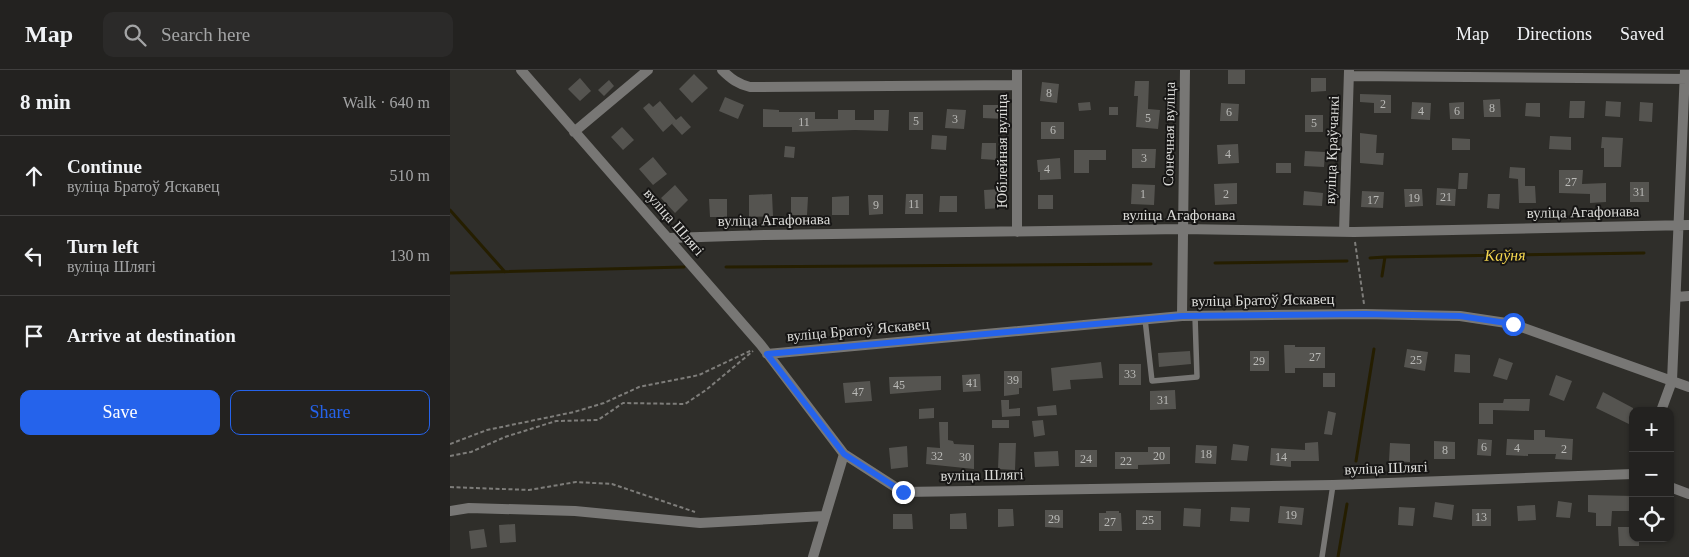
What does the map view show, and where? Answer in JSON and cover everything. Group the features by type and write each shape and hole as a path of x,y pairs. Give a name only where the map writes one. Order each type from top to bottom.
{"street":[{"name":"вуліца Шлягі","path":"520,70 669,238 764,350 844,454 903,492 1333,485 1629,474"},
{"path":"574,132 648,70"},
{"path":"722,70 731,79 750,87 1016,85"},
{"name":"Юбілейная вуліца","path":"1016,70 1017,232"},
{"name":"Сонечная вуліца","path":"1182,316 1185,70"},
{"path":"1349,73 1686,76 1672,381 1662,407"},
{"name":"вуліца Краўчанкі","path":"1349,73 1349,232"},
{"name":"вуліца Агафонава","path":"669,238 1182,229 1349,232 1689,225"},
{"path":"1676,297 1689,296"},
{"name":"вуліца Братоў Яскавец","path":"764,350 1182,316 1365,314 1460,316 1513,324 1689,387"},
{"path":"813,557 844,454"},
{"path":"1674,488 1689,494"},
{"path":"450,511 469,508 575,511 700,523 824,516"}],"lane":[{"path":"1145,320 1152,381 1197,377 1195,316"},
{"path":"1322,557 1333,485"}],"path":[{"path":"1349,232 1365,314"},
{"path":"450,444 487,430 574,412 604,403 639,387 699,375 764,350"},
{"path":"450,456 472,452 506,437 556,421 598,420 622,403 686,404 764,350"},
{"path":"450,487 530,490 576,482 612,484 697,513"}],"building":[{"path":"1228,70 1245,70 1245,84 1228,84"},
{"path":"694,74 708,88 692,103 679,89"},
{"path":"580,78 591,91 580,101 568,89"},
{"path":"1311,78 1326,78 1326,91 1311,92"},
{"path":"609,80 614,86 604,96 598,90"},
{"path":"1135,81 1149,81 1148,109 1160,110 1158,129 1136,127 1138,96 1134,96"},
{"path":"1042,82 1059,84 1057,103 1040,101"},
{"path":"1360,94 1391,95 1391,113 1374,113 1374,103 1360,102"},
{"path":"725,97 744,105 738,119 719,111"},
{"path":"1500,99 1501,117 1484,117 1483,100"},
{"path":"660,101 676,120 681,116 691,127 682,135 672,124 674,122 663,132 643,108 649,103 653,107"},
{"path":"1570,101 1585,101 1584,118 1569,118"},
{"path":"1606,101 1621,102 1620,117 1605,116"},
{"path":"1090,102 1091,110 1079,111 1078,103"},
{"path":"1412,102 1431,103 1430,120 1411,119"},
{"path":"1464,102 1464,119 1450,119 1449,103"},
{"path":"1640,102 1653,103 1652,122 1639,121"},
{"path":"1221,103 1239,104 1238,121 1220,121"},
{"path":"1526,103 1540,103 1540,117 1525,116"},
{"path":"983,105 1004,105 1004,119 983,118"},
{"path":"1109,107 1118,107 1118,115 1109,115"},
{"path":"763,109 779,110 779,112 815,112 815,119 838,119 838,110 855,110 855,120 874,120 874,110 889,110 888,131 792,132 792,127 763,127"},
{"path":"947,109 966,110 964,129 945,128"},
{"path":"909,112 923,112 923,130 909,130"},
{"path":"1305,115 1323,115 1323,132 1305,132"},
{"path":"1041,122 1064,122 1064,139 1041,139"},
{"path":"622,127 634,140 623,150 611,137"},
{"path":"1360,133 1377,135 1376,153 1384,153 1383,165 1360,163"},
{"path":"932,135 947,136 946,150 931,149"},
{"path":"1550,136 1571,137 1571,150 1549,149"},
{"path":"1602,137 1623,138 1621,167 1604,167 1604,148 1601,148"},
{"path":"1452,138 1470,139 1470,150 1452,150"},
{"path":"982,143 996,143 996,160 981,159"},
{"path":"1238,144 1239,163 1218,164 1217,145"},
{"path":"785,146 795,147 794,158 784,157"},
{"path":"1132,149 1156,149 1155,168 1132,168"},
{"path":"1074,150 1106,150 1106,160 1089,160 1089,173 1074,173"},
{"path":"1305,151 1325,152 1324,167 1304,166"},
{"path":"653,157 667,174 653,185 639,169"},
{"path":"1060,158 1061,179 1040,180 1037,160"},
{"path":"1276,163 1291,163 1291,173 1276,173"},
{"path":"1510,167 1525,168 1525,186 1535,186 1536,203 1519,203 1518,179 1509,178"},
{"path":"1559,170 1583,170 1582,184 1606,183 1606,202 1590,203 1590,194 1559,193"},
{"path":"1459,173 1468,173 1467,189 1458,189"},
{"path":"1630,182 1649,182 1649,202 1630,202"},
{"path":"1237,183 1237,204 1215,205 1214,184"},
{"path":"1132,184 1155,185 1154,205 1131,204"},
{"path":"675,185 688,200 675,213 661,198"},
{"path":"1437,188 1456,189 1455,206 1436,205"},
{"path":"1001,189 1002,208 985,209 984,190"},
{"path":"1404,189 1422,189 1423,206 1405,207"},
{"path":"1304,191 1323,193 1322,206 1303,205"},
{"path":"1362,191 1384,192 1383,208 1361,207"},
{"path":"772,194 773,216 749,217 749,195"},
{"path":"906,194 923,194 923,214 905,214"},
{"path":"1488,194 1500,194 1499,209 1487,208"},
{"path":"868,195 883,195 883,214 869,215"},
{"path":"1038,195 1053,195 1053,209 1038,209"},
{"path":"849,196 849,215 832,215 832,197"},
{"path":"940,196 957,196 957,212 939,212"},
{"path":"791,197 808,197 807,215 791,215"},
{"path":"709,199 727,199 727,217 710,217"},
{"path":"1284,345 1325,347 1325,368 1295,368 1295,373 1285,373"},
{"path":"1407,349 1428,352 1425,371 1404,367"},
{"path":"1190,351 1191,364 1159,367 1158,353"},
{"path":"1250,351 1269,351 1269,371 1250,371"},
{"path":"1455,354 1470,355 1470,373 1454,372"},
{"path":"1499,358 1513,363 1507,380 1493,376"},
{"path":"1101,362 1103,378 1070,380 1071,389 1053,391 1051,368"},
{"path":"1119,364 1141,364 1141,385 1119,385"},
{"path":"1004,371 1022,371 1022,388 1019,388 1019,394 1004,396"},
{"path":"1323,373 1335,373 1335,387 1323,387"},
{"path":"980,374 981,391 963,392 962,375"},
{"path":"1556,375 1572,381 1564,401 1549,395"},
{"path":"941,376 941,390 890,394 889,377"},
{"path":"870,381 872,401 845,403 843,383"},
{"path":"1175,390 1176,409 1150,410 1150,391"},
{"path":"1603,392 1631,407 1629,407 1629,424 1596,408"},
{"path":"1504,399 1530,399 1529,411 1493,410 1493,424 1479,424 1479,403 1503,403"},
{"path":"1001,400 1009,400 1009,409 1020,408 1020,416 1002,417"},
{"path":"1056,405 1057,415 1038,416 1037,407"},
{"path":"934,408 934,418 919,419 919,409"},
{"path":"1328,411 1336,413 1332,435 1324,434"},
{"path":"992,420 1009,420 1009,428 992,428"},
{"path":"1043,420 1045,435 1034,437 1032,421"},
{"path":"939,422 948,422 948,440 953,441 954,444 974,445 974,469 926,464 927,447 940,448"},
{"path":"1534,430 1545,430 1545,437 1573,439 1572,460 1555,459 1556,454 1506,455 1507,439 1534,440"},
{"path":"1478,439 1492,440 1491,456 1477,455"},
{"path":"1434,441 1455,442 1455,459 1434,459"},
{"path":"1318,442 1319,461 1291,461 1291,467 1270,465 1271,448 1305,450 1305,443"},
{"path":"999,443 1016,443 1015,470 998,469"},
{"path":"1390,443 1410,444 1410,462 1389,461"},
{"path":"1233,444 1249,446 1247,461 1231,460"},
{"path":"1196,445 1217,446 1216,464 1195,463"},
{"path":"907,446 908,467 891,469 889,448"},
{"path":"1148,447 1170,447 1170,464 1138,465 1138,469 1115,469 1115,452 1148,452"},
{"path":"1075,450 1097,450 1097,467 1075,467"},
{"path":"1058,451 1059,466 1035,467 1034,452"},
{"path":"1588,495 1629,496 1629,511 1612,511 1611,526 1596,526 1596,513 1588,512"},
{"path":"1558,501 1572,503 1570,518 1556,517"},
{"path":"1435,502 1454,505 1452,520 1433,517"},
{"path":"1535,505 1536,520 1518,521 1517,506"},
{"path":"1280,506 1304,508 1302,525 1278,523"},
{"path":"1231,507 1250,508 1249,522 1230,521"},
{"path":"1399,507 1415,508 1413,526 1398,525"},
{"path":"1184,508 1201,509 1200,527 1183,526"},
{"path":"998,509 1013,509 1014,526 998,527"},
{"path":"1472,509 1491,509 1491,526 1472,526"},
{"path":"1045,510 1063,510 1063,528 1045,527"},
{"path":"1136,510 1161,511 1161,530 1136,530"},
{"path":"1106,511 1119,511 1121,513 1122,531 1099,531 1099,513 1106,513"},
{"path":"966,513 967,529 950,529 950,514"},
{"path":"893,514 912,514 913,529 893,529"},
{"path":"515,524 516,542 500,543 499,525"},
{"path":"1618,527 1629,527 1629,542 1639,542 1639,546 1619,546"},
{"path":"484,529 487,547 471,549 469,531"}],"waterway":[{"path":"450,210 505,272"},
{"name":"Каўня","path":"1382,276 1385,257 1644,253"},
{"path":"1370,258 1385,257"},
{"path":"1215,263 1347,261"},
{"path":"726,267 1151,264"},
{"path":"450,273 684,267"},
{"name":"Каўня","path":"1356,461 1374,349"},
{"name":"Каўня","path":"1338,557 1347,504"}],"route":[{"path":"903,492 844,454 767,354 1182,316 1365,314 1460,316 1513,324"}]}
